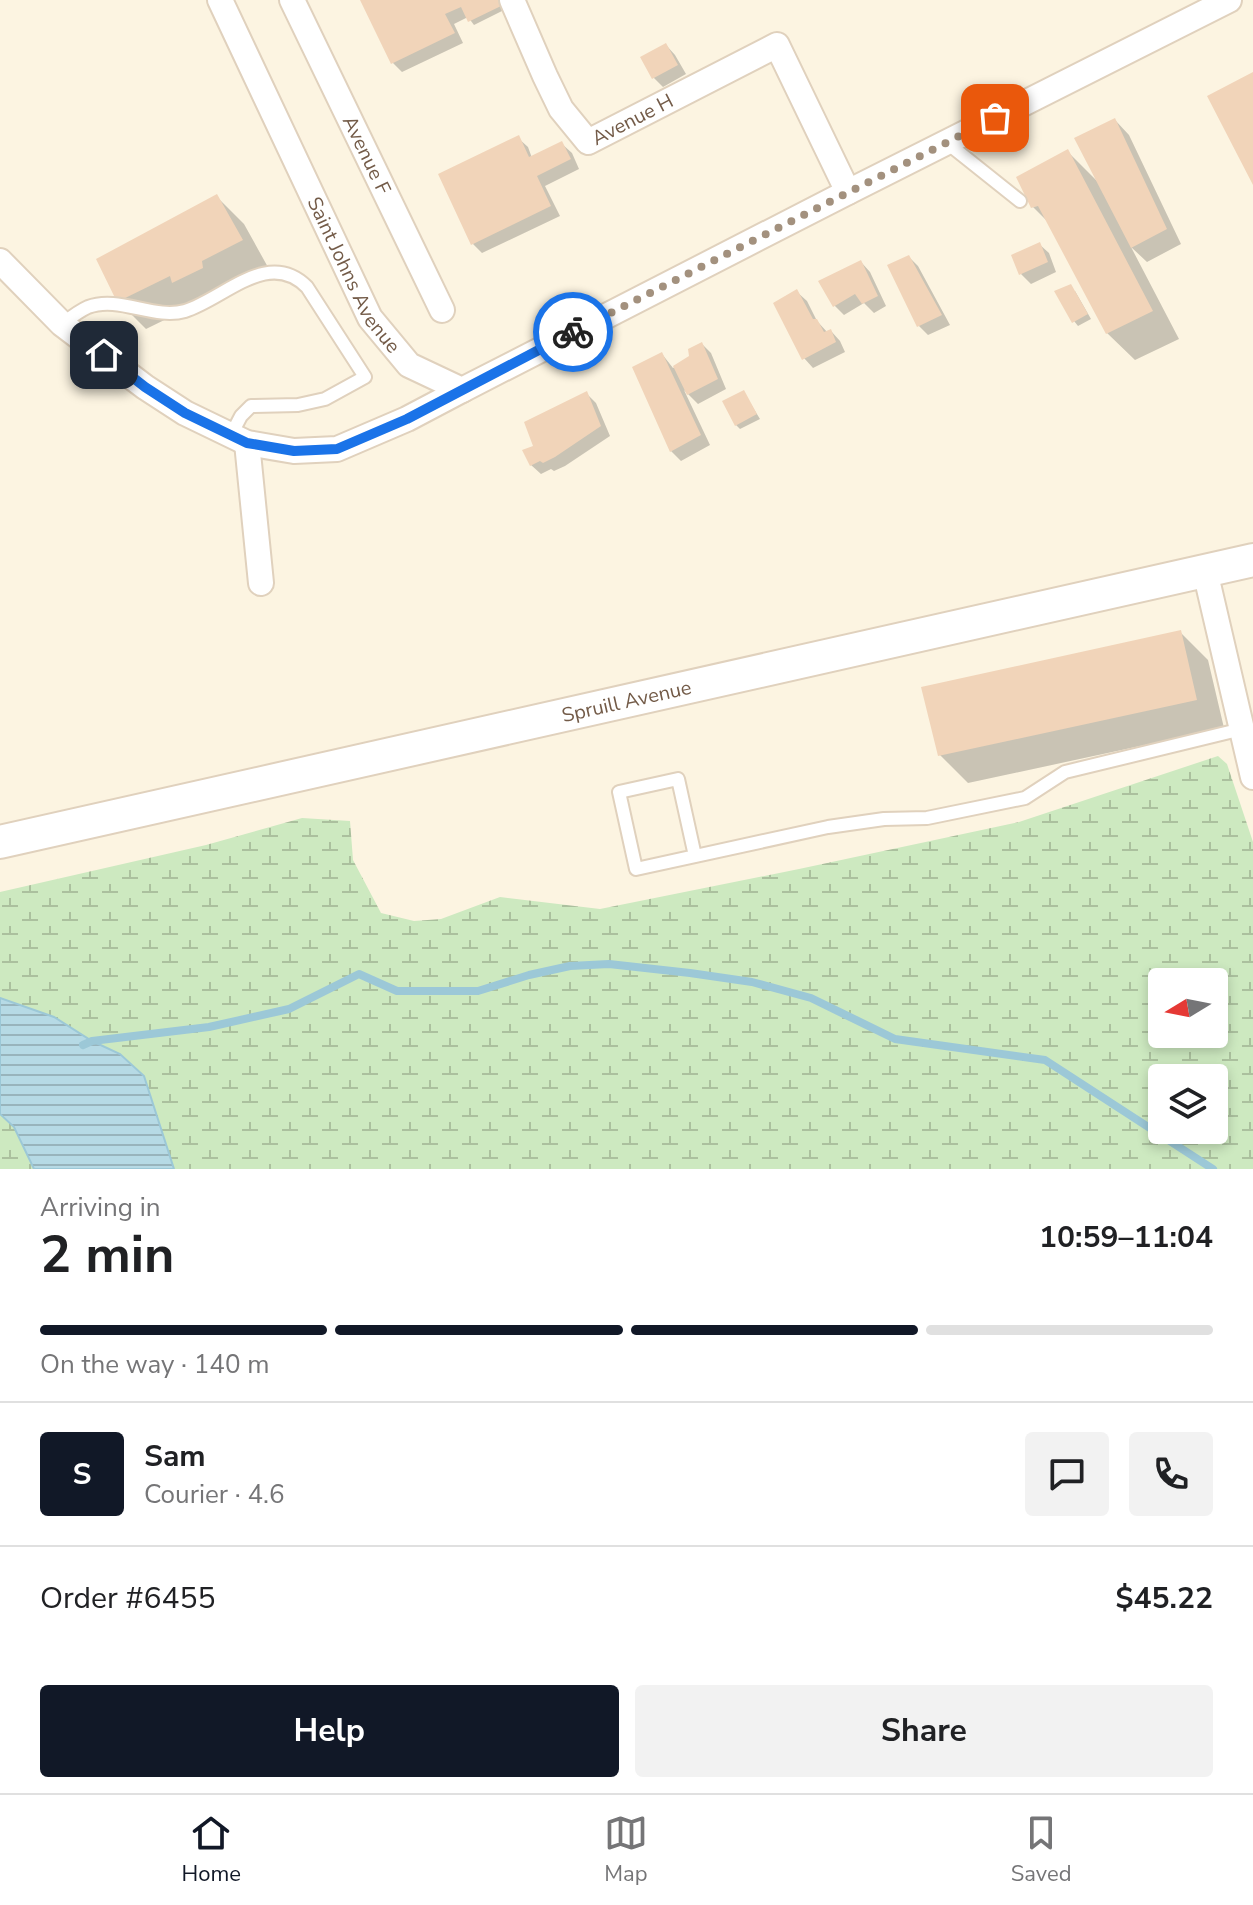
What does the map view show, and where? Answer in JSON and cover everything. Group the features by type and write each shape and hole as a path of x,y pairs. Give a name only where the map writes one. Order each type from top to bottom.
{"street":[{"name":"Saint Johns Avenue","path":"220,0 370,318 409,365 462,390"},
{"name":"Avenue F","path":"292,0 442,310"},
{"name":"Avenue H","path":"512,0 561,109 588,142 777,45 848,192"},
{"path":"0,261 62,324 185,413 239,439 294,451 337,449 407,419 1229,0"},
{"path":"239,439 261,583"},
{"name":"Spruill Avenue","path":"0,842 1253,560"},
{"path":"1205,571 1253,777"}],"lane":[{"path":"946,142 1020,201"},
{"path":"62,324 89,307 107,304 170,313 186,311 257,275 284,273 298,278 307,287 365,377 325,399 298,405 251,406 241,416 239,439"},
{"path":"695,856 678,779 619,792 636,869 828,827 884,819 927,818 1025,798 1065,772 1247,745"}],"green space":[{"path":"1218,756 1227,764 1253,842 1253,1169 174,1169 144,1076 120,1054 54,1017 0,998 0,892 206,845 302,818 350,821 353,860 381,913 414,921 441,919 500,897 600,909 1019,822"},
{"path":"0,1114 14,1127 34,1169 0,1169"}],"water":[{"path":"0,998 54,1017 120,1054 144,1076 174,1169 34,1169 14,1127 0,1114"}],"building":[{"path":"360,0 499,0 501,6 468,22 461,7 445,14 455,33 391,64"},
{"path":"666,43 678,65 652,79 640,57"},
{"path":"1253,72 1253,185 1207,96"},
{"path":"1115,118 1167,229 1131,248 1074,138"},
{"path":"519,135 529,157 562,141 571,159 537,176 551,206 471,245 438,174"},
{"path":"1068,149 1153,311 1106,334 1038,206 1031,208 1016,177"},
{"path":"217,194 243,240 202,261 203,268 172,283 170,276 117,302 96,259"},
{"path":"1040,242 1048,262 1019,275 1011,255"},
{"path":"909,255 942,315 917,327 887,265"},
{"path":"861,260 878,296 862,304 855,294 833,307 818,281"},
{"path":"1071,284 1088,314 1072,323 1054,291"},
{"path":"797,289 813,319 817,319 824,332 831,329 836,342 802,360 773,303"},
{"path":"702,342 718,379 687,395 673,366 689,356 688,349"},
{"path":"662,352 701,435 670,452 632,367"},
{"path":"744,390 757,414 735,426 722,401"},
{"path":"587,391 601,426 555,457 530,466 522,450 533,446 524,422"},
{"path":"1181,630 1197,700 938,756 921,687"}],"waterway":[{"path":"83,1045 92,1041 209,1027 289,1009 359,974 397,991 478,991 570,966 609,964 752,982 811,998 895,1039 1045,1060 1213,1169"}],"way so far":[{"path":"573,332 995,118"}],"route":[{"path":"104,355 185,413 247,443 294,451 337,449 407,419 573,332"}]}
